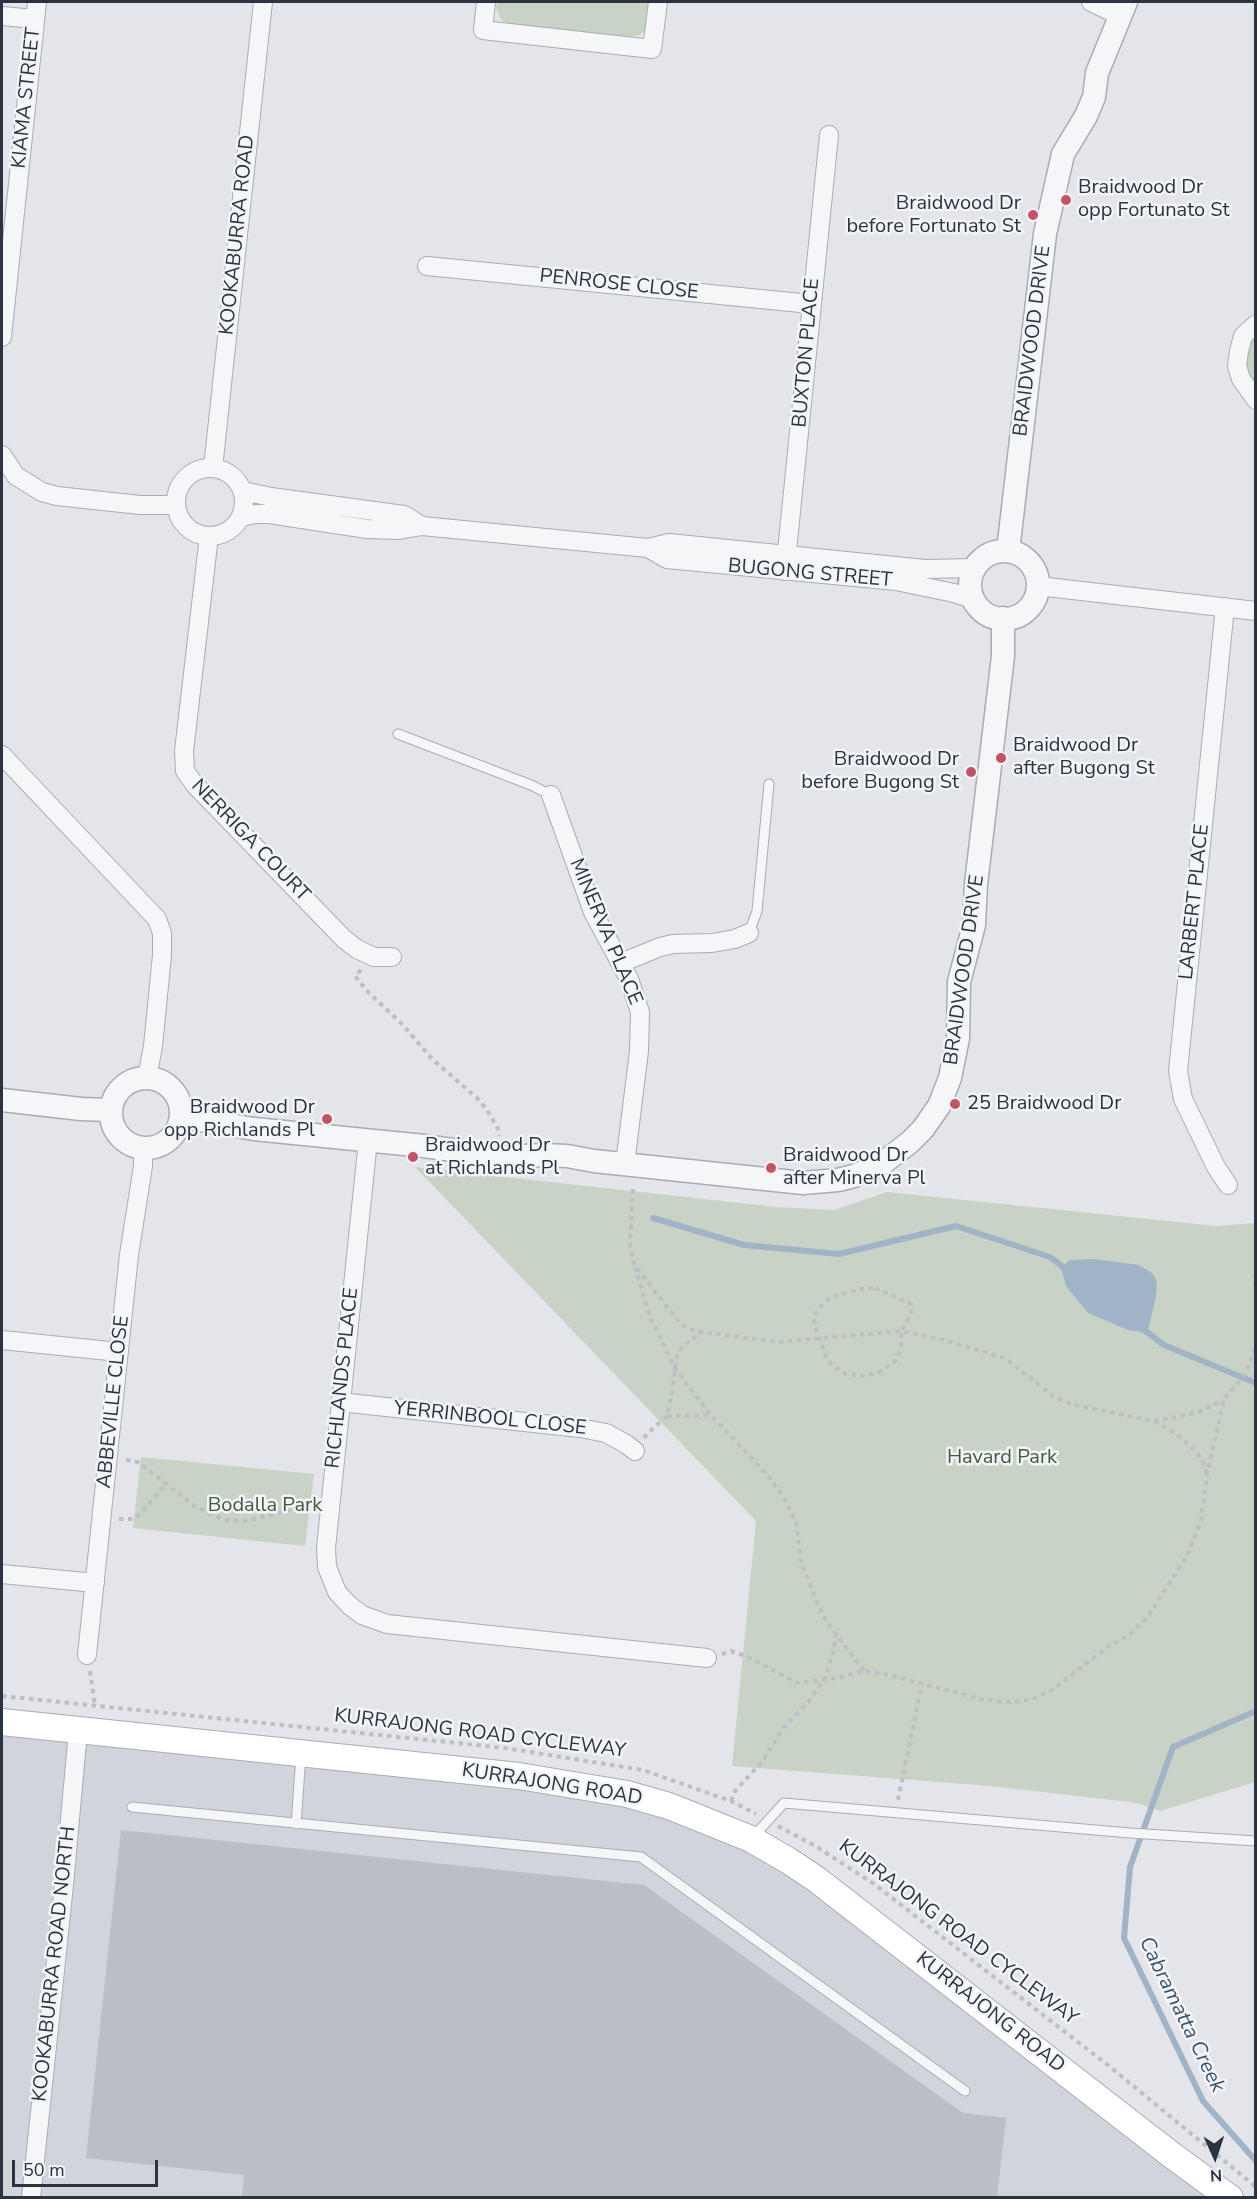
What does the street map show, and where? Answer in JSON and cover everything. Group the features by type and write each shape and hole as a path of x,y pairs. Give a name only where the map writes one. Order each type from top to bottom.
{"main road":[{"name":"KURRAJONG ROAD","path":"2,1722 519,1776 617,1792 669,1806 751,1839 789,1861 835,1893 1169,2153 1214,2170 1230,2198"}],"street":[{"name":"KOOKABURRA ROAD","path":"213,468 263,2"},
{"path":"486,2 483,30 652,49 658,2"},
{"path":"1091,2 1123,9"},
{"name":"BRAIDWOOD DRIVE","path":"1008,551 1045,234 1063,154 1086,116 1094,97 1097,72 1123,9"},
{"path":"2,16 36,10"},
{"name":"KIAMA STREET","path":"2,337 36,10"},
{"name":"BUXTON PLACE","path":"786,563 829,135"},
{"name":"PENROSE CLOSE","path":"427,266 811,304"},
{"path":"1256,324 1243,336 1237,366 1240,379 1256,400"},
{"path":"2,455 15,476 42,492 57,496 140,505 176,506"},
{"path":"213,468 226,472 236,480 243,491 244,504 241,517 233,527 222,534 209,536 187,527 176,506 177,494 182,483 190,474 201,469 213,468"},
{"name":"BUGONG STREET","path":"243,491 271,497 404,515 422,526"},
{"name":"BUGONG STREET","path":"241,517 269,514 367,529 399,530 422,526 648,548 669,543 896,581 973,599"},
{"name":"NERRIGA COURT","path":"209,536 184,751 185,771 195,785 345,939 357,949 383,957"},
{"path":"998,551 1008,551 1026,559 1037,576 1036,597 1023,613 1013,617 1003,618 985,613 973,599 970,589 974,568 980,560 998,551"},
{"name":"BUGONG STREET","path":"786,563 925,569 974,568"},
{"path":"1038,586 1256,611"},
{"name":"LARBERT PLACE","path":"1225,607 1178,1071 1183,1099 1216,1167 1228,1185"},
{"name":"BRAIDWOOD DRIVE","path":"181,1118 254,1129 368,1140 503,1157 555,1155 803,1183 822,1183 854,1176 883,1163 910,1142 930,1120 939,1106 950,1078 958,1038 959,982 972,937 1003,656 1003,618"},
{"path":"2,755 157,919 162,933 162,955 153,1046 147,1078"},
{"name":"MINERVA PLACE","path":"551,795 593,912 621,963 637,1001 640,1022 639,1051 625,1164"},
{"path":"621,963 660,946 719,942 749,933"},
{"path":"147,1078 158,1080 176,1095 181,1118 178,1128 164,1144 143,1149 132,1146 115,1132 110,1110 118,1090 136,1079 147,1078"},
{"path":"2,1100 110,1110"},
{"name":"RICHLANDS PLACE","path":"368,1140 329,1507 326,1548 327,1567 333,1584 349,1605 362,1616 387,1624 707,1658"},
{"name":"ABBEVILLE CLOSE","path":"87,1656 143,1149"},
{"path":"2,1340 119,1352"},
{"name":"YERRINBOOL CLOSE","path":"340,1402 580,1428 606,1434 636,1451"},
{"path":"2,1574 95,1583"},
{"name":"KOOKABURRA ROAD NORTH","path":"31,2198 78,1731"}],"lane":[{"name":"MINERVA PLACE","path":"398,734 531,785 551,795"},
{"path":"749,933 757,911 769,784"},
{"path":"296,1824 301,1752"},
{"path":"751,1839 770,1821 784,1803 1130,1833 1256,1841"},
{"path":"132,1807 640,1857 965,2091"}],"path":[{"path":"383,957 355,976 368,992 402,1024 432,1059 477,1098 487,1110 498,1129 503,1157"},
{"path":"633,1189 630,1244 650,1317 675,1369 711,1415 769,1476 786,1501 796,1523 801,1561 817,1602 826,1621 864,1671"},
{"path":"634,1264 679,1322 687,1328 701,1332 778,1342 901,1331 940,1339 1005,1358 1053,1396 1071,1404 1152,1421 1173,1432 1190,1445 1202,1460 1207,1474"},
{"path":"1256,1273 1254,1277 1256,1291"},
{"path":"875,1288 910,1304 911,1315 901,1331 901,1348 895,1361 880,1371 864,1376 846,1374 832,1366 827,1359 815,1326 814,1316 831,1297 875,1288"},
{"path":"636,1451 649,1432 667,1416 677,1354 683,1346 701,1332"},
{"path":"1152,1421 1199,1412 1224,1399 1245,1374 1256,1342"},
{"path":"707,1658 731,1651 761,1662 797,1683 864,1671 922,1683 984,1700 1012,1702 1030,1700 1052,1690 1109,1646 1129,1635 1148,1618 1187,1556 1202,1520 1207,1474 1224,1399"},
{"path":"667,1416 711,1415"},
{"path":"109,1458 138,1462 202,1511 224,1520 257,1520 296,1508 329,1507"},
{"path":"102,1518 133,1519 166,1484"},
{"path":"730,1801 735,1791 761,1763 786,1726 810,1700 823,1680 834,1649 836,1633"},
{"path":"87,1656 95,1706"},
{"path":"895,1813 922,1683"},
{"name":"KURRAJONG ROAD CYCLEWAY","path":"2,1696 506,1748 643,1770 730,1801 817,1847 874,1884 1091,2052 1214,2170 1256,2187"}],"shaded area":[{"path":"2,1722 669,1806 844,1899 1223,2198 2,2198"}],"green space":[{"path":"497,2 654,2 648,28 640,35 628,37 517,26 502,21 496,8"},
{"path":"1255,333 1255,390 1242,358"},
{"name":"Havard Park","path":"415,1167 776,1207 834,1210 887,1192 1216,1226 1254,1223 1255,1220 1255,1782 1160,1811 1138,1803 990,1786 732,1766 756,1521"},
{"name":"Bodalla Park","path":"141,1457 314,1474 305,1546 133,1528"}],"water":[{"path":"1094,1259 1139,1265 1153,1274 1157,1283 1156,1296 1149,1327 1143,1332 1128,1330 1088,1313 1066,1286 1061,1268 1070,1260"}],"building":[{"path":"121,1830 644,1885 963,2113 1006,2118 997,2198 242,2198 244,2175 86,2158"}],"waterway":[{"path":"653,1218 744,1245 839,1254 956,1226 1050,1257 1067,1270"},
{"path":"1139,1326 1164,1345 1256,1383"},
{"name":"Cabramatta Creek","path":"1256,1711 1173,1747 1130,1867 1124,1938 1203,2101 1256,2161"}],"place":[{"name":"Braidwood Dr opp Fortunato St","path":"1066,200"},
{"name":"Braidwood Dr before Fortunato St","path":"1033,215"},
{"name":"Braidwood Dr after Bugong St","path":"1001,758"},
{"name":"Braidwood Dr before Bugong St","path":"971,772"},
{"name":"25 Braidwood Dr","path":"955,1104"},
{"name":"Braidwood Dr opp Richlands Pl","path":"327,1119"},
{"name":"Braidwood Dr at Richlands Pl","path":"413,1157"},
{"name":"Braidwood Dr after Minerva Pl","path":"771,1168"}]}
